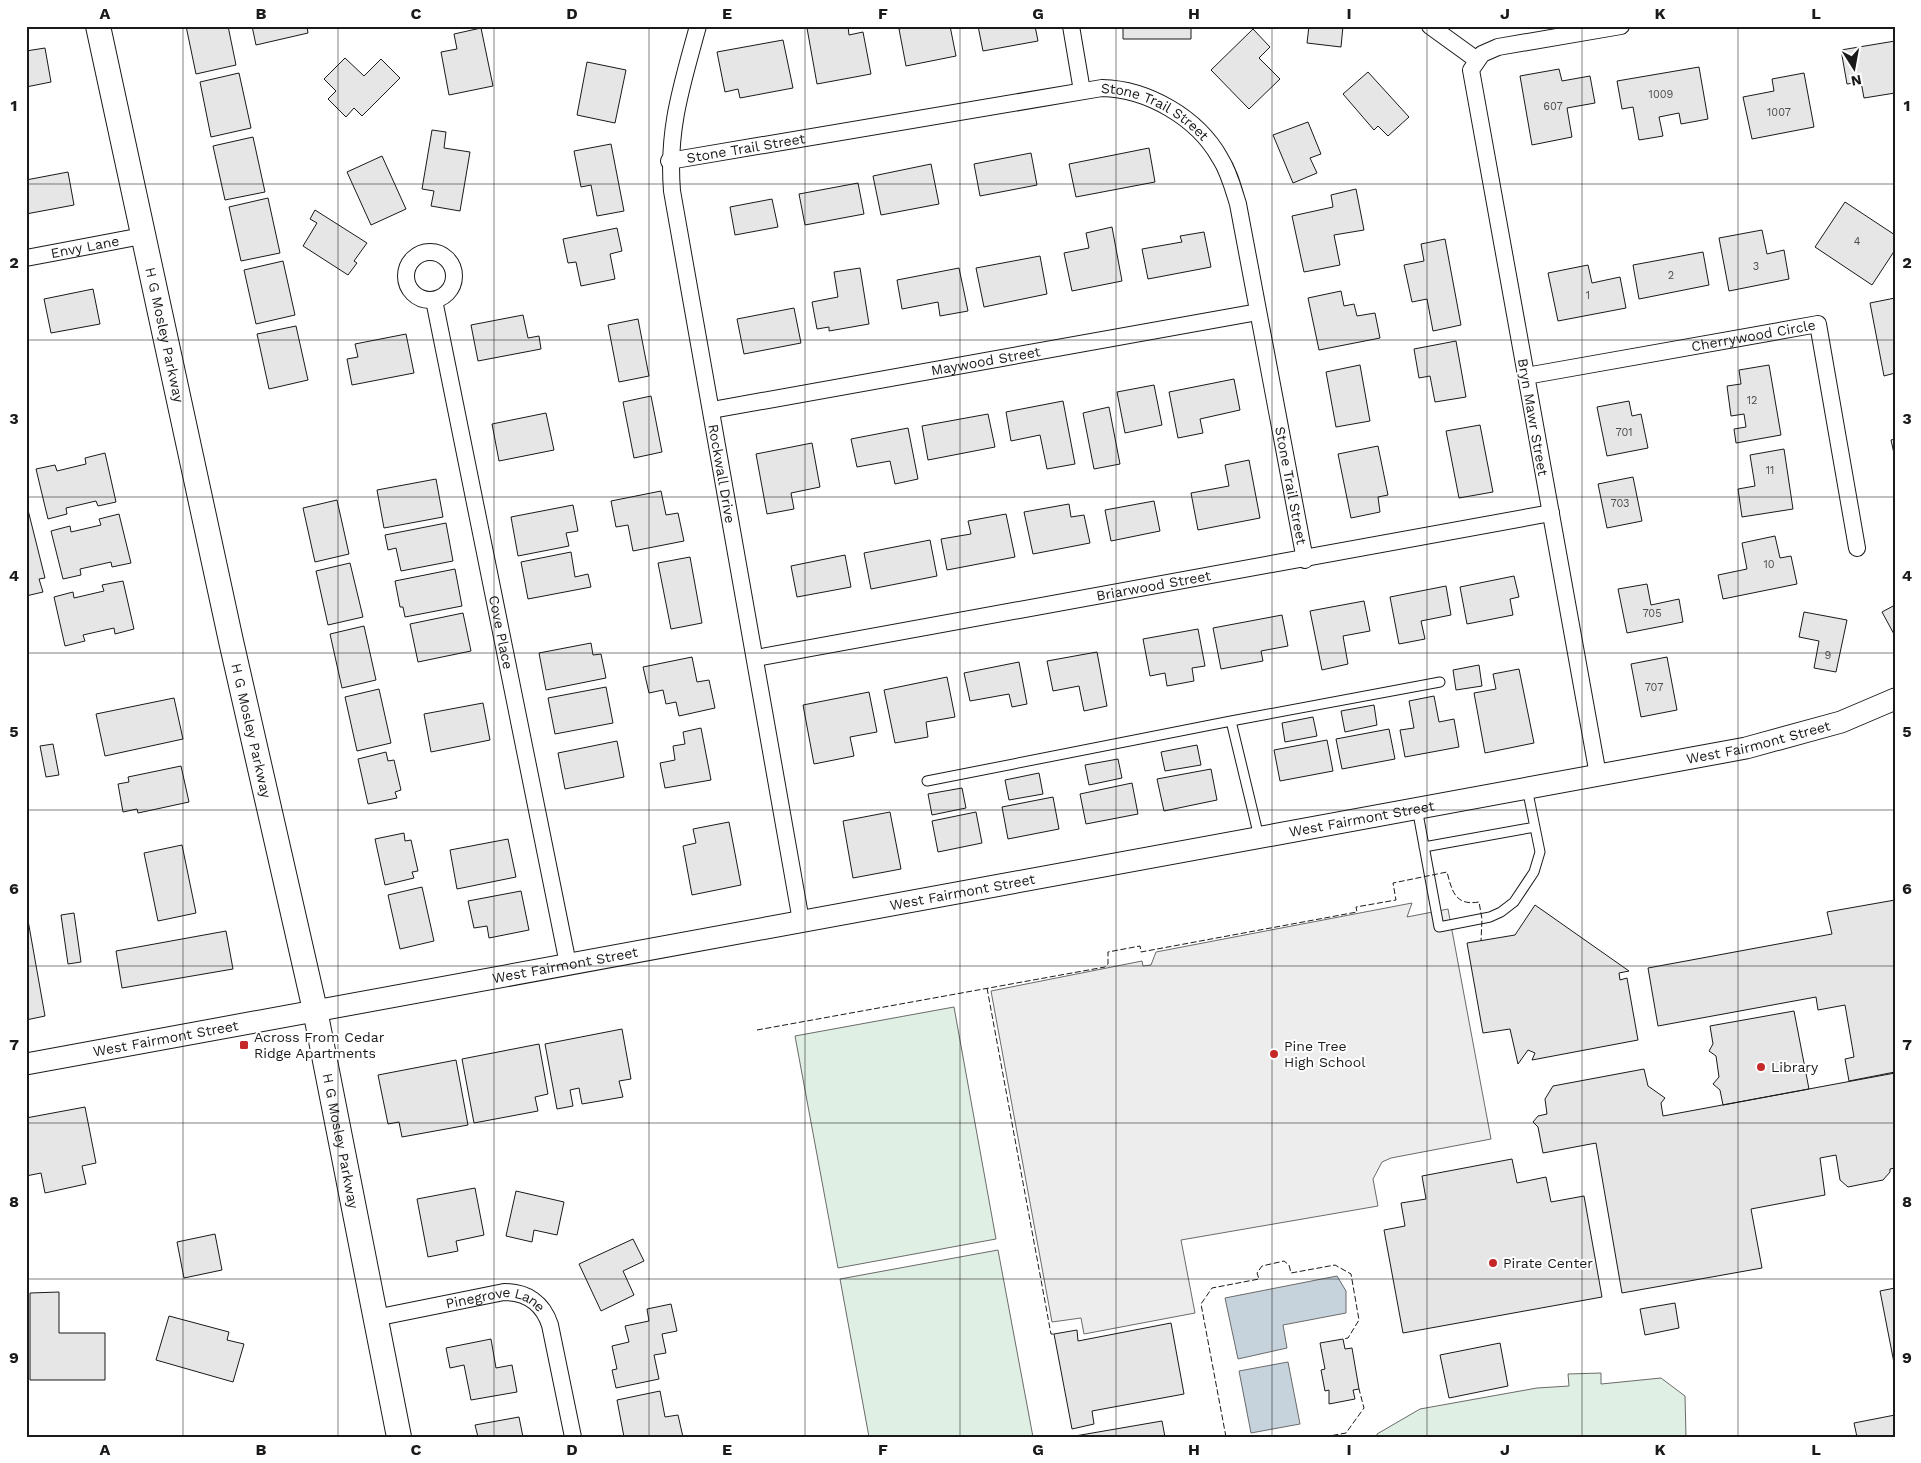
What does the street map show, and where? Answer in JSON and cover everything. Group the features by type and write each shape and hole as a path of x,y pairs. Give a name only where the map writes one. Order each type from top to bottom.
{"main road":[{"name":"H G Mosley Parkway","path":"98,26 142,236 315,1010 399,1437"}],"street":[{"name":"Rockwall Drive","path":"698,26 680,92 671,138 672,191 802,921"},
{"path":"1071,26 1082,91"},
{"path":"1430,26 1477,60 1489,49 1622,26"},
{"name":"Bryn Mawr Street","path":"1477,60 1471,70 1471,78 1598,775"},
{"name":"Stone Trail Street","path":"670,160 1082,91 1121,88 1136,92 1174,111 1208,140 1227,172 1238,204 1305,560"},
{"name":"Envy Lane","path":"26,258 142,236"},
{"name":"Cove Place","path":"434,300 568,964"},
{"name":"Maywood Street","path":"712,410 1258,312"},
{"name":"Cherrywood Circle","path":"1526,376 1818,324 1857,548"},
{"name":"Briarwood Street","path":"756,658 1305,560 1551,513"},
{"name":"West Fairmont Street","path":"26,1064 1598,775 1778,740 1841,722 1895,699"},
{"name":"Pinegrove Lane","path":"375,1318 504,1292 521,1294 535,1300 544,1310 550,1325 573,1437"}],"lane":[{"path":"927,781 1440,682"},
{"path":"1231,721 1260,837"},
{"path":"1416,808 1439,926 1490,917 1501,912 1514,902 1538,865 1540,852 1527,788"},
{"path":"1424,847 1535,827"}],"green space":[{"path":"954,1007 996,1239 838,1268 795,1036"},
{"path":"998,1250 1033,1437 869,1437 840,1279"},
{"path":"1601,1373 1601,1384 1661,1378 1685,1396 1686,1437 1377,1437 1377,1434 1420,1409 1537,1388 1569,1386 1568,1374"}],"shaded area":[{"path":"1412,903 1407,917 1448,909 1491,1139 1391,1158 1382,1162 1373,1179 1378,1206 1181,1240 1195,1313 1084,1334 1081,1318 1052,1322 991,991 1142,961 1143,966 1151,965 1156,952"},
{"path":"1337,1276 1346,1291 1346,1313 1283,1325 1287,1348 1238,1359 1225,1298"},
{"path":"1288,1362 1300,1424 1251,1433 1239,1371"}],"building":[{"path":"186,26 228,26 236,65 196,74"},
{"path":"252,26 307,26 308,33 256,45"},
{"path":"816,26 848,26 849,35 863,32 871,74 817,84 807,28"},
{"path":"911,26 950,26 956,56 906,66 899,29"},
{"path":"978,26 1035,26 1038,41 983,51"},
{"path":"1123,26 1191,26 1191,39 1123,39"},
{"path":"1309,26 1343,26 1341,47 1307,43"},
{"path":"481,28 493,86 449,95 441,52 457,49 454,34"},
{"path":"1253,29 1270,47 1259,58 1280,79 1249,109 1211,70"},
{"path":"783,40 793,88 740,98 738,89 725,92 717,52"},
{"path":"1895,41 1895,93 1864,98 1861,82 1847,84 1841,50"},
{"path":"45,48 51,82 26,87 26,51"},
{"path":"345,58 364,76 381,59 400,78 362,116 354,108 346,117 328,99 336,91 324,79"},
{"path":"587,62 626,70 615,123 577,115"},
{"path":"1699,67 1708,119 1681,124 1679,113 1659,117 1663,136 1639,140 1633,107 1622,109 1617,81"},
{"path":"1559,69 1562,81 1590,76 1595,103 1567,108 1572,137 1532,145 1520,76"},
{"path":"1368,72 1409,117 1388,136 1378,126 1374,130 1343,94"},
{"path":"239,73 251,128 211,137 200,82"},
{"path":"1804,73 1814,127 1752,139 1743,97 1774,91 1772,79"},
{"path":"1308,122 1321,154 1310,158 1317,173 1293,183 1273,135"},
{"path":"432,130 446,132 444,148 470,152 460,211 431,206 434,191 422,189"},
{"path":"253,137 265,192 225,200 213,146"},
{"path":"611,144 624,211 597,216 591,185 581,187 574,151"},
{"path":"1149,148 1155,182 1076,197 1069,164"},
{"path":"1031,153 1037,185 980,196 974,164"},
{"path":"382,156 406,209 371,225 347,172"},
{"path":"931,164 939,204 881,215 873,176"},
{"path":"68,172 74,205 26,214 26,180"},
{"path":"858,183 864,214 805,225 799,194"},
{"path":"1356,189 1364,230 1334,235 1340,265 1304,272 1292,216 1333,207 1331,195"},
{"path":"268,198 280,253 241,261 229,207"},
{"path":"772,199 778,227 735,235 730,207"},
{"path":"1845,202 1895,235 1895,250 1872,285 1815,247"},
{"path":"315,210 367,243 354,261 357,263 348,275 303,246 317,223 310,219"},
{"path":"1112,227 1122,281 1072,291 1064,253 1089,248 1086,233"},
{"path":"617,228 622,251 610,254 615,279 581,286 576,262 568,263 563,239"},
{"path":"1762,230 1767,254 1784,250 1789,279 1729,291 1719,238"},
{"path":"1204,232 1211,267 1148,279 1142,249 1182,242 1180,236"},
{"path":"1445,239 1461,325 1433,331 1427,299 1412,302 1404,265 1424,261 1421,244"},
{"path":"1703,252 1709,285 1639,299 1633,265"},
{"path":"1040,256 1047,294 984,307 976,268"},
{"path":"283,261 295,315 256,324 244,270"},
{"path":"1588,265 1592,283 1620,277 1626,308 1558,321 1548,273"},
{"path":"860,268 869,324 829,331 829,327 817,329 812,302 838,297 834,272"},
{"path":"959,268 968,311 940,316 938,302 902,309 897,280"},
{"path":"93,289 100,324 51,333 44,299"},
{"path":"1341,291 1344,306 1354,304 1357,316 1375,313 1380,338 1319,350 1308,298"},
{"path":"1895,298 1895,373 1884,376 1870,303"},
{"path":"794,308 801,343 744,354 737,319"},
{"path":"523,315 528,338 539,336 541,349 478,361 471,325"},
{"path":"638,319 649,376 619,382 608,325"},
{"path":"296,326 308,380 269,389 257,334"},
{"path":"406,334 414,373 352,385 347,359 358,357 355,344"},
{"path":"1456,341 1466,397 1435,402 1430,376 1419,378 1414,349"},
{"path":"1360,365 1370,421 1336,427 1326,372"},
{"path":"1769,365 1781,435 1736,443 1734,429 1746,427 1744,414 1731,416 1727,386 1741,384 1739,370"},
{"path":"1234,379 1240,410 1200,419 1203,433 1178,438 1169,392"},
{"path":"1154,385 1162,425 1125,433 1117,392"},
{"path":"651,396 662,452 634,458 623,402"},
{"path":"1063,401 1075,464 1047,469 1040,435 1011,441 1006,412"},
{"path":"1629,401 1632,416 1641,414 1648,448 1607,456 1597,407"},
{"path":"1109,407 1120,464 1094,469 1083,413"},
{"path":"546,413 554,450 499,461 492,424"},
{"path":"988,414 995,447 928,460 922,426"},
{"path":"1480,425 1493,492 1459,498 1446,431"},
{"path":"908,428 918,479 895,484 890,461 857,467 851,439"},
{"path":"1895,439 1895,458 1891,440"},
{"path":"812,443 820,487 791,493 794,509 767,514 756,454"},
{"path":"1378,446 1388,495 1378,497 1380,512 1351,518 1338,454"},
{"path":"1784,449 1793,509 1742,517 1738,489 1755,486 1750,455"},
{"path":"105,453 116,502 98,506 96,501 66,508 67,514 48,519 36,469 55,465 57,471 86,464 85,458"},
{"path":"1249,460 1260,518 1198,530 1191,493 1229,486 1225,465"},
{"path":"1633,477 1642,521 1607,528 1598,484"},
{"path":"436,479 443,517 384,528 377,490"},
{"path":"661,491 666,515 678,513 684,541 633,551 628,525 616,527 611,501"},
{"path":"337,500 349,554 315,562 303,508"},
{"path":"1154,501 1160,531 1111,541 1105,510"},
{"path":"26,502 45,578 39,579 43,592 26,596"},
{"path":"1069,504 1071,517 1084,515 1090,543 1033,554 1024,512"},
{"path":"573,505 578,531 566,533 569,546 518,556 511,517"},
{"path":"119,514 131,563 112,567 111,562 80,569 81,575 63,579 51,531 70,526 71,532 101,525 99,519"},
{"path":"1006,514 1015,557 947,570 941,539 971,534 968,521"},
{"path":"446,523 453,561 401,571 396,548 388,550 385,535"},
{"path":"1775,536 1780,558 1791,556 1797,584 1723,599 1718,575 1747,569 1742,543"},
{"path":"930,540 937,576 871,589 864,553"},
{"path":"571,552 575,577 588,574 591,587 528,599 521,562"},
{"path":"845,555 851,587 797,597 791,566"},
{"path":"690,557 702,623 671,629 658,563"},
{"path":"350,563 363,617 328,625 316,571"},
{"path":"455,569 462,606 405,617 403,607 400,607 395,581"},
{"path":"1514,576 1519,597 1510,599 1513,615 1467,624 1460,587"},
{"path":"123,581 134,629 115,634 114,628 83,635 85,641 65,646 54,597 73,592 74,598 104,591 102,585"},
{"path":"1647,584 1651,605 1679,599 1683,622 1627,633 1618,589"},
{"path":"1446,586 1451,615 1421,621 1425,639 1399,644 1390,597"},
{"path":"1364,601 1370,631 1343,636 1348,664 1322,670 1310,611"},
{"path":"1895,605 1895,636 1882,612"},
{"path":"1804,612 1847,620 1836,672 1814,668 1819,641 1799,637"},
{"path":"463,613 471,651 418,662 410,624"},
{"path":"1282,615 1288,646 1261,651 1263,661 1221,669 1213,628"},
{"path":"364,626 376,680 342,688 330,634"},
{"path":"1198,629 1205,666 1192,668 1194,681 1167,686 1165,673 1150,676 1143,639"},
{"path":"591,643 593,655 601,654 606,678 546,690 539,653"},
{"path":"1097,652 1107,706 1084,711 1079,686 1053,691 1047,661"},
{"path":"692,657 697,682 709,680 715,708 679,716 676,702 666,704 663,690 649,693 643,667"},
{"path":"1667,657 1677,710 1641,717 1631,664"},
{"path":"1019,662 1027,704 1012,707 1009,694 970,701 964,673"},
{"path":"1479,665 1482,686 1456,690 1453,670"},
{"path":"1519,669 1534,743 1485,753 1474,693 1496,689 1493,674"},
{"path":"947,677 955,717 926,722 928,737 895,743 884,690"},
{"path":"606,687 613,723 555,734 548,698"},
{"path":"379,689 391,743 357,751 345,697"},
{"path":"869,692 877,732 850,737 854,756 814,764 803,705"},
{"path":"1434,696 1439,722 1454,719 1459,747 1405,757 1400,730 1414,728 1409,701"},
{"path":"174,698 183,739 105,756 96,714"},
{"path":"483,703 490,740 431,752 424,714"},
{"path":"1374,705 1377,725 1345,732 1341,711"},
{"path":"1313,717 1317,736 1285,742 1282,723"},
{"path":"701,728 711,780 665,788 660,763 675,760 673,746 685,744 683,732"},
{"path":"1389,729 1395,759 1342,769 1336,739"},
{"path":"1327,740 1333,771 1280,781 1274,750"},
{"path":"617,741 624,777 565,789 558,753"},
{"path":"53,744 59,775 46,777 40,746"},
{"path":"1197,745 1201,765 1165,771 1161,752"},
{"path":"386,752 388,761 394,760 401,790 395,792 397,798 368,804 358,759"},
{"path":"1118,759 1122,778 1089,785 1085,765"},
{"path":"181,766 189,802 138,813 137,809 123,812 118,784 129,782 128,777"},
{"path":"1211,769 1217,800 1164,811 1157,779"},
{"path":"1039,773 1043,794 1009,800 1005,780"},
{"path":"1132,783 1138,814 1086,824 1080,794"},
{"path":"962,788 966,808 932,815 928,794"},
{"path":"1053,797 1059,829 1008,839 1002,807"},
{"path":"890,812 901,869 853,878 843,821"},
{"path":"976,812 982,843 938,852 932,821"},
{"path":"729,822 741,885 692,895 683,846 696,843 693,829"},
{"path":"404,833 405,841 411,840 418,871 412,872 414,878 385,885 375,839"},
{"path":"508,839 516,877 457,889 450,850"},
{"path":"182,845 196,913 158,921 144,853"},
{"path":"422,887 434,941 400,949 388,895"},
{"path":"521,891 529,930 489,938 487,926 474,928 468,901"},
{"path":"1895,900 1895,1072 1849,1081 1845,1059 1854,1057 1845,1005 1818,1010 1816,997 1658,1026 1648,968 1832,934 1827,912"},
{"path":"1535,905 1629,971 1619,973 1620,980 1627,978 1638,1040 1532,1060 1535,1053 1528,1050 1518,1064 1510,1029 1483,1033 1467,943 1515,935"},
{"path":"26,909 45,1016 26,1020"},
{"path":"74,913 81,962 68,964 61,915"},
{"path":"226,931 233,969 122,988 116,951"},
{"name":"Library","path":"1794,1011 1809,1089 1723,1105 1720,1090 1713,1084 1719,1077 1716,1056 1709,1051 1713,1044 1710,1026"},
{"path":"622,1029 631,1079 619,1081 623,1097 582,1104 579,1088 570,1090 573,1106 557,1109 545,1044"},
{"path":"539,1044 548,1094 535,1097 538,1111 474,1123 462,1059"},
{"path":"456,1060 468,1125 402,1137 399,1122 388,1124 378,1075"},
{"path":"1644,1069 1648,1086 1665,1098 1661,1103 1663,1116 1895,1073 1895,1168 1890,1169 1890,1172 1883,1180 1848,1187 1840,1180 1836,1155 1820,1158 1825,1195 1751,1209 1762,1268 1622,1293 1596,1143 1543,1153 1538,1127 1533,1122 1538,1116 1547,1114 1545,1099 1553,1086"},
{"path":"85,1107 96,1163 82,1166 86,1184 45,1193 41,1173 26,1176 26,1118"},
{"name":"Pirate Center","path":"1512,1159 1517,1183 1546,1177 1551,1202 1584,1196 1602,1297 1403,1333 1384,1230 1405,1226 1401,1203 1426,1199 1422,1176"},
{"path":"475,1188 484,1235 456,1241 458,1251 428,1257 417,1199"},
{"path":"516,1191 564,1202 557,1235 534,1230 532,1242 506,1236"},
{"path":"215,1234 222,1270 184,1278 177,1242"},
{"path":"633,1239 644,1261 623,1271 634,1295 601,1311 579,1264"},
{"path":"1895,1288 1895,1368 1880,1291"},
{"path":"59,1292 59,1333 105,1333 105,1380 30,1380 30,1293"},
{"path":"1675,1303 1679,1328 1645,1335 1640,1309"},
{"path":"671,1304 677,1331 662,1334 666,1353 654,1355 659,1379 616,1388 612,1370 617,1369 612,1346 629,1342 625,1326 649,1321 647,1309"},
{"path":"169,1316 229,1332 227,1340 244,1344 233,1382 156,1360"},
{"path":"1171,1323 1184,1394 1092,1411 1094,1424 1072,1429 1054,1334 1077,1330 1078,1341"},
{"path":"491,1339 496,1368 512,1365 517,1392 471,1400 464,1365 450,1368 446,1348"},
{"path":"1343,1339 1345,1349 1352,1348 1359,1389 1353,1390 1355,1399 1329,1404 1329,1390 1325,1391 1321,1370 1325,1369 1320,1343"},
{"path":"1500,1343 1508,1386 1449,1398 1440,1355"},
{"path":"660,1391 665,1417 678,1415 683,1437 624,1437 617,1400"},
{"path":"1895,1415 1895,1437 1857,1437 1854,1423"},
{"path":"519,1417 523,1437 478,1437 475,1425"},
{"path":"1162,1421 1165,1437 1075,1437 1075,1436"}],"fence":[{"path":"757,1030 1105,967 1108,964 1108,952 1140,946 1141,952 1357,912 1356,907 1396,900 1393,883 1447,872 1456,896 1465,902 1479,902 1482,919 1481,941"},
{"path":"987,988 1051,1334 1054,1334"},
{"path":"1226,1437 1201,1304 1212,1288 1259,1279 1257,1273 1262,1266 1284,1261 1289,1265 1291,1273 1335,1265 1351,1274 1359,1320 1348,1338 1343,1339"},
{"path":"1324,1437 1346,1433 1364,1408 1359,1389"}],"place":[{"name":"Across From Cedar Ridge Apartments","path":"244,1045"},
{"name":"Pine Tree High School","path":"1274,1054"},
{"name":"Library","path":"1761,1067"},
{"name":"Pirate Center","path":"1493,1263"}]}
